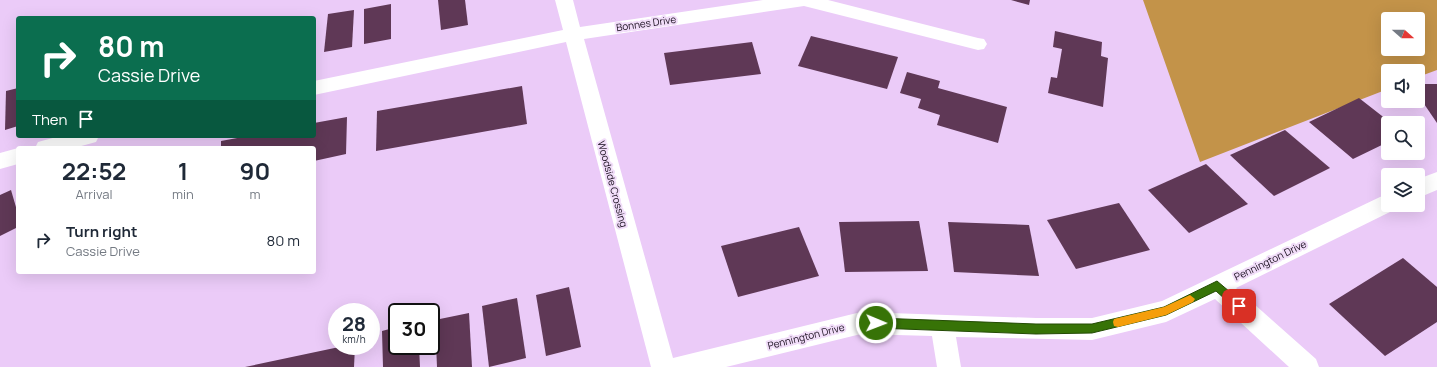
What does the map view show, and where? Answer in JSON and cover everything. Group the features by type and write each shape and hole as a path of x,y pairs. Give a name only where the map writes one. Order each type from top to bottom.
{"street":[{"name":"Woodside Crossing","path":"564,0 663,367"},
{"name":"Bonnes Drive","path":"316,88 573,34 804,0 978,44"},
{"path":"52,146 82,138"},
{"path":"0,161 16,157"},
{"path":"1425,186 1437,180"},
{"name":"Pennington Drive","path":"679,367 861,323 1036,329 1092,329 1166,311 1381,206"},
{"path":"1217,286 1307,367"},
{"path":"942,325 950,367"}],"shaded area":[{"path":"1143,0 1437,0 1437,70 1425,74 1425,64 1381,64 1381,92 1200,162"}],"building":[{"path":"438,0 465,0 468,25 441,30"},
{"path":"1011,0 1030,0 1029,5"},
{"path":"391,4 391,39 364,44 364,9"},
{"path":"354,10 352,47 324,52 328,14"},
{"path":"1055,31 1102,42 1101,56 1108,58 1103,107 1048,93 1051,77 1057,78 1062,49 1053,47"},
{"path":"811,36 898,57 887,89 798,66"},
{"path":"752,42 761,74 670,85 664,53"},
{"path":"907,72 940,81 938,88 1007,107 998,143 937,125 940,115 918,108 921,99 900,93"},
{"path":"1425,84 1437,84 1437,123 1425,105"},
{"path":"522,86 527,124 376,151 377,111"},
{"path":"16,88 16,127 5,130 6,91"},
{"path":"1359,98 1382,116 1381,145 1353,159 1309,122"},
{"path":"347,117 346,154 316,161 316,146 221,146 221,141 237,138 316,138 316,123"},
{"path":"1285,130 1330,168 1274,196 1230,155"},
{"path":"1206,164 1248,204 1189,233 1148,190"},
{"path":"11,190 16,207 16,228 0,236 0,195"},
{"path":"1119,203 1150,250 1076,269 1047,220"},
{"path":"919,221 928,271 845,272 839,222"},
{"path":"948,222 1029,225 1039,276 954,272"},
{"path":"799,227 819,276 738,297 721,246"},
{"path":"1403,258 1437,287 1437,322 1385,356 1329,304"},
{"path":"569,287 581,347 546,356 536,295"},
{"path":"517,298 526,358 489,367 482,306"},
{"path":"469,313 472,367 437,367 436,355 440,355 440,319"},
{"path":"388,329 388,355 419,355 420,367 383,367 382,331"},
{"path":"328,349 328,355 355,355 354,367 245,367"}],"slow traffic":[{"path":"1118,322 1166,311 1190,299"}],"route":[{"path":"876,323 1036,329 1092,329 1166,311 1217,286 1239,306"}]}
